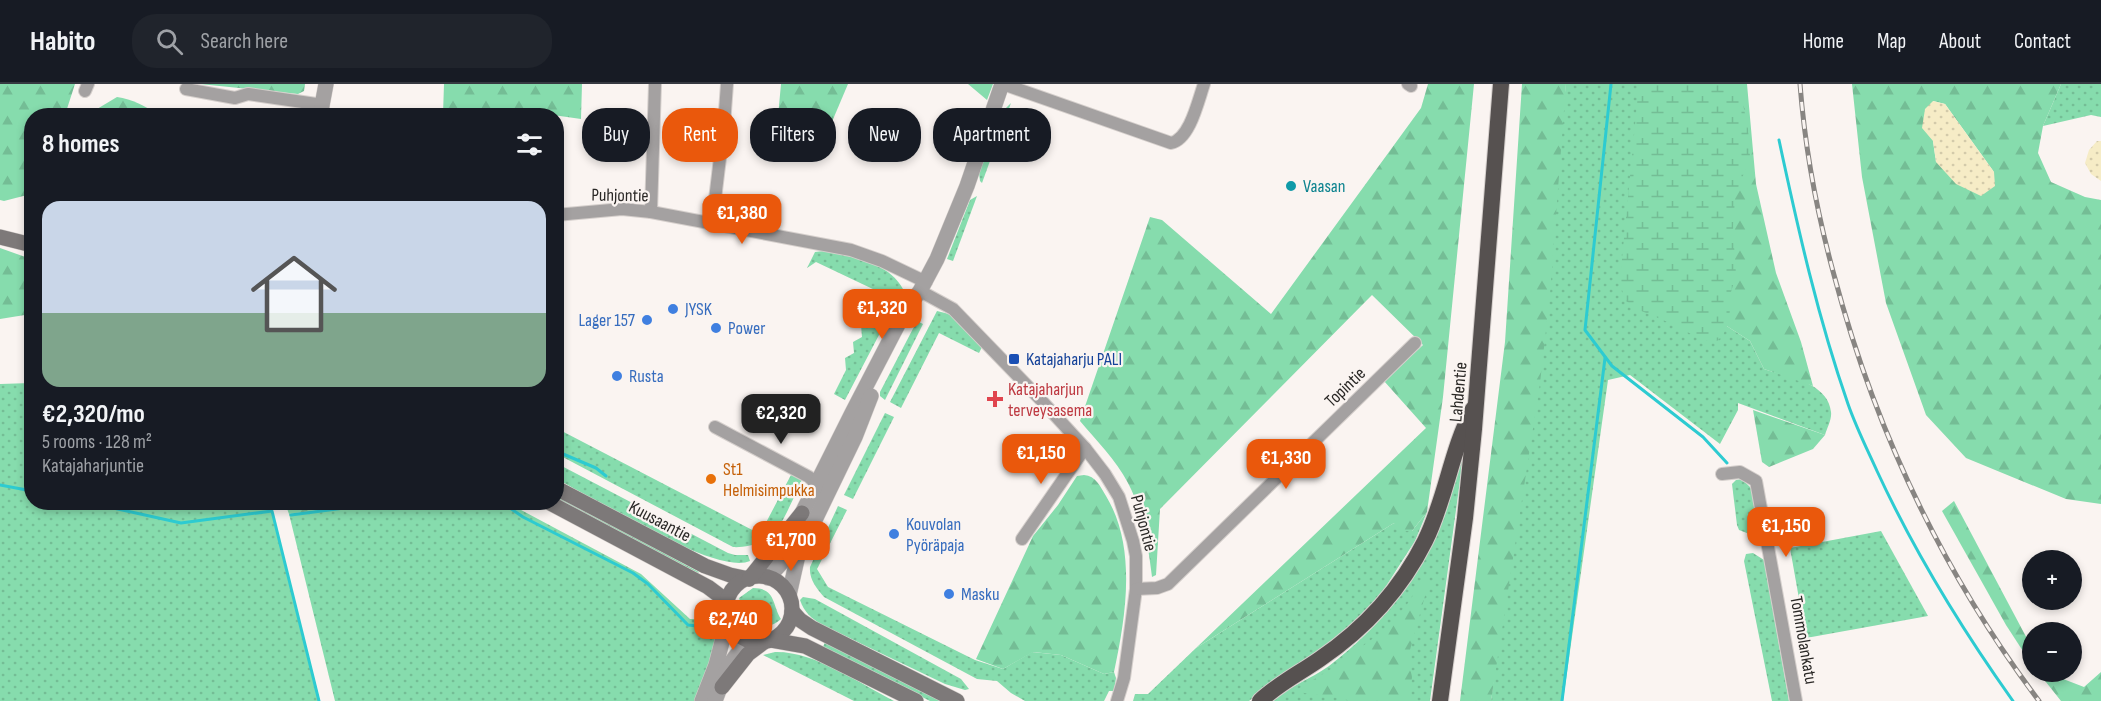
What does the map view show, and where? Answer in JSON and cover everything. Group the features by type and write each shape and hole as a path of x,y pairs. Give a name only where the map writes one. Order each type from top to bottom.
{"highway":[{"name":"Lahdentie","path":"1440,701 1465,518 1477,403 1501,84"},
{"path":"1260,701 1362,626 1402,579 1415,560 1434,521 1461,431 1477,403"}],"main road":[{"path":"0,237 24,243"},
{"name":"Kuusaantie","path":"564,492 705,566 749,579"},
{"name":"Kuusaantie","path":"563,510 708,587 720,596 727,612"},
{"path":"802,513 749,579 734,589 727,612 735,632 748,640 805,646 916,701"},
{"path":"718,694 748,654 783,631 791,618 789,595 782,586 768,578 749,579"},
{"path":"792,611 812,628 957,701"}],"street":[{"path":"321,108 326,84"},
{"path":"651,212 655,84"},
{"path":"712,224 727,84"},
{"path":"768,578 784,559 794,540 802,513 822,488 855,438 870,399 914,315 923,286 967,186 1003,84 1171,143 1177,142 1189,127 1204,84"},
{"path":"186,89 235,98 249,94 312,108"},
{"name":"Puhjontie","path":"564,215 622,209 651,212 850,250 882,261 923,286 953,309 1085,448 1112,484 1125,510 1136,556 1136,589 1124,678 1117,701"},
{"path":"789,595 798,555 822,488 905,311 923,286"},
{"name":"Topintie","path":"1136,589 1157,588 1168,584 1415,343"},
{"path":"714,427 809,477 822,488"},
{"path":"1022,539 1085,448"},
{"name":"Tommolankatu","path":"1722,474 1740,472 1756,481 1796,701"},
{"path":"702,701 716,665 727,612"},
{"path":"718,694 728,666 748,640"}],"green space":[{"path":"0,84 75,84 67,108 24,108 24,196 0,200"},
{"path":"200,84 305,84 304,91 298,94"},
{"path":"444,84 582,84 581,119 564,117 564,108 443,108"},
{"path":"781,84 848,84 836,112 836,108 779,108"},
{"path":"968,84 993,84 987,100"},
{"path":"1428,84 1474,84 1443,397 1427,512 1412,531 1399,531 1394,523 1196,648 1426,428 1384,381 1423,345 1372,295 1160,509 1156,575 1152,577 1149,552 1138,505 1128,483 1106,450 1080,421 1150,217 1162,220 1271,314 1421,108"},
{"path":"1522,84 1566,84 1550,294 1540,383 1491,701 1460,701 1505,342"},
{"path":"1566,84 1673,84 1722,323 1750,341 1764,369 1795,378 1815,387 1828,402 1831,418 1825,435 1738,403 1738,410 1720,444 1630,375 1608,380 1563,701 1491,701"},
{"path":"1639,84 1739,84 1748,129 1750,157 1735,197 1733,230 1736,275 1731,292 1729,322 1723,335 1717,341 1708,341 1639,310 1626,301 1622,290 1620,279"},
{"path":"1673,84 1747,84 1756,184 1776,273 1801,342 1813,386 1764,369 1750,341 1722,323"},
{"path":"1852,84 2061,84 2043,126 2038,153 2051,182 2085,197 2101,200 2101,504 2066,499 1966,458 1926,415 1886,303 1862,177","holes":["1933,101 1945,104 1994,172 1936,162 1933,141"]},
{"path":"2061,84 2101,84 2101,117 2091,115 2043,126"},
{"path":"117,97 128,99 147,108 99,108"},
{"path":"983,162 990,162 982,183 979,173"},
{"path":"977,196 953,261 947,259 970,200"},
{"path":"0,248 24,257 24,315 0,319"},
{"path":"823,251 879,266 897,280 903,289 845,400 834,394 846,370 845,358 854,353 853,342 862,337 861,325 870,321 869,309 878,304 877,291 816,262 807,268 815,252"},
{"path":"937,311 949,314 982,347 979,353 939,333 901,408 890,402"},
{"path":"917,321 923,324 885,400 880,396 880,392"},
{"path":"24,383 24,510 272,510 320,701 0,701 0,384"},
{"path":"1753,410 1825,435 1813,449 1769,467 1762,462"},
{"path":"885,413 894,417 853,499 844,495"},
{"path":"564,432 760,534 791,475 802,480 783,520 770,538 752,545 733,547 564,458"},
{"path":"1465,444 1430,701 1270,701 1329,666 1348,651 1366,635 1398,599 1425,559 1436,537 1448,506"},
{"path":"564,467 728,553 748,555 750,561 733,563 710,557 683,547 564,483"},
{"path":"1084,475 1095,479 1102,489 1116,516 1122,537 1125,559 1125,605 1114,672 1104,674 1061,655 1033,652 1003,669 976,659 1033,536 1058,505 1077,476"},
{"path":"1742,479 1752,489 1758,530 1752,535 1739,530 1737,525 1732,484"},
{"path":"564,499 699,572 564,504"},
{"path":"1954,501 2022,629 2022,650 2006,625 1942,511"},
{"path":"838,506 847,510 817,569 828,587 975,660 1003,669 1032,652 1061,655 1104,674 1114,672 1116,678 1114,691 1109,691 1104,701 1025,701 997,681 977,679 824,597 812,579 810,567"},
{"path":"288,510 318,510 289,514"},
{"path":"315,510 521,510 641,574 690,619 717,620 710,662 695,701 335,701 289,514"},
{"path":"1427,512 1415,541 1381,594 1340,637 1249,701 1133,701 1135,694 1148,694 1196,648 1394,523 1412,531"},
{"path":"1881,531 1928,616 1806,638 1790,548"},
{"path":"1753,553 1764,560 1789,701 1772,701 1744,561 1746,554"},
{"path":"1425,577 1428,585 1408,657 1412,677 1409,701 1352,701 1304,693 1298,689 1336,666 1387,628 1408,603"},
{"path":"753,588 770,594 781,619 772,625 758,626 746,617 739,598"},
{"path":"803,597 815,599 961,679 969,689 945,684 822,625 806,611 800,600"},
{"path":"825,642 941,701 930,701 823,647"},
{"path":"775,652 790,653 821,662 894,701 854,701 763,655"},
{"path":"2101,672 2101,701 2061,701 2046,682 2071,682 2084,687"}],"sand":[{"path":"1933,101 1945,104 1994,172 1995,186 1981,196 1956,184 1936,162 1933,141 1922,128 1925,109"},
{"path":"2097,141 2101,141 2101,181 2091,174 2085,163 2089,150"}],"waterway":[{"path":"1611,84 1585,330 1612,366 1703,437 1727,463"},
{"path":"1779,140 1818,306 1854,421 1923,561 1957,618 2013,701"},
{"path":"1562,701 1605,358"},
{"path":"564,454 596,468 606,476"},
{"path":"0,485 24,490"},
{"path":"122,510 181,523 272,511 319,701"},
{"path":"291,515 329,510"},
{"path":"513,510 633,573 648,584 688,625 704,625"}],"railway":[{"path":"1800,84 1808,157 1822,228 1851,333 1870,389 1916,498 1943,551 1972,602 2039,701"}],"place":[{"name":"Vaasan","path":"1291,186"},
{"name":"JYSK","path":"673,309"},
{"name":"Lager 157","path":"647,320"},
{"name":"Power","path":"716,328"},
{"name":"Katajaharju PALI","path":"1014,359"},
{"name":"Rusta","path":"617,376"},
{"name":"Katajaharjun terveysasema","path":"995,399"},
{"name":"St1 Helmisimpukka","path":"711,479"},
{"name":"Kouvolan Pyöräpaja","path":"894,534"},
{"name":"Masku","path":"949,594"}]}
